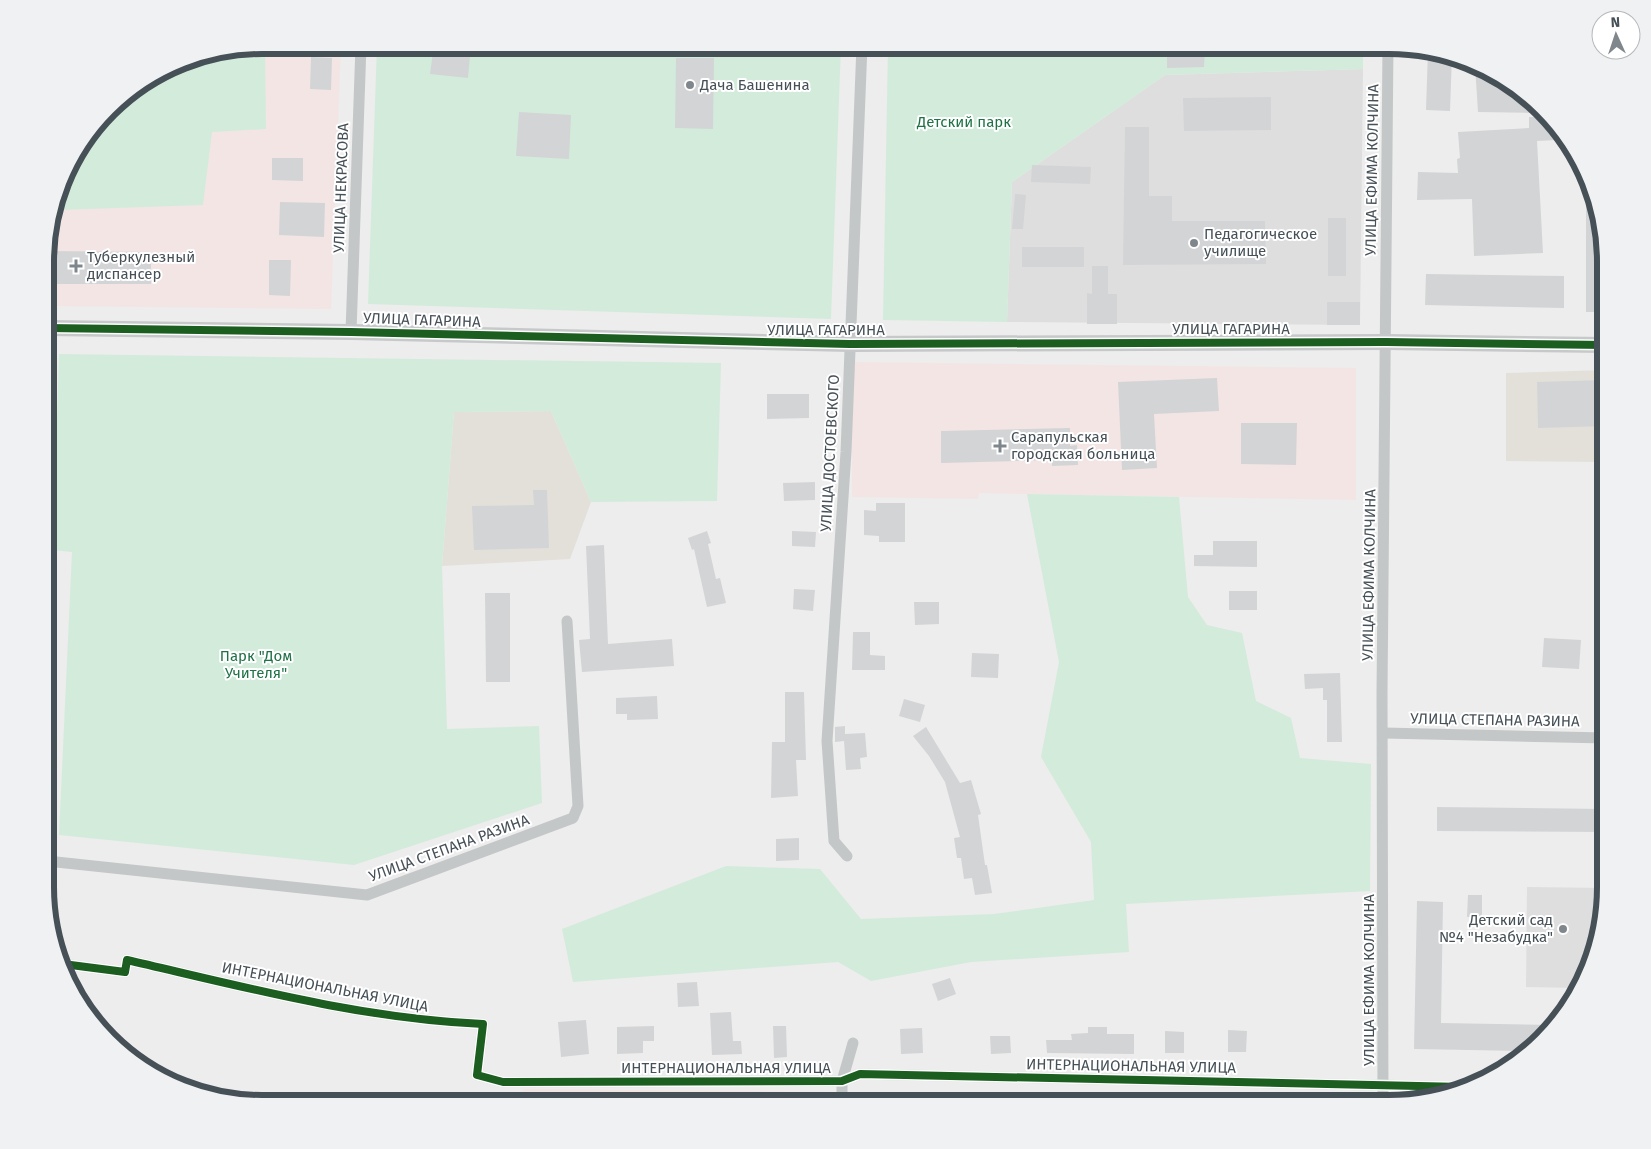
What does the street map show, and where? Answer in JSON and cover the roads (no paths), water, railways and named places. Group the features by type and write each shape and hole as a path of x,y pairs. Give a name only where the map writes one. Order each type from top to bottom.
{"street":[{"name":"УЛИЦА НЕКРАСОВА","path":"351,332 361,54"},
{"name":"УЛИЦА ДОСТОЕВСКОГО","path":"847,856 834,841 827,741 846,452 862,54"},
{"name":"УЛИЦА ЕФИМА КОЛЧИНА","path":"1383,1095 1384,733 1382,693 1388,54"},
{"name":"УЛИЦА ГАГАРИНА","path":"54,328 351,332 850,344 1386,342 1597,345"},
{"name":"УЛИЦА СТЕПАНА РАЗИНА","path":"54,862 367,895 573,818 578,806 567,620"},
{"name":"УЛИЦА СТЕПАНА РАЗИНА","path":"1384,733 1597,738"},
{"name":"ИНТЕРНАЦИОНАЛЬНАЯ УЛИЦА","path":"69,965 125,972 128,960 294,998 440,1022 483,1024 477,1075 502,1082 842,1081 860,1074 1451,1086"},
{"path":"842,1095 842,1081 853,1043"}],"place":[{"name":"Дача Башенина","path":"690,85"},
{"name":"Педагогическое училище","path":"1194,243"},
{"name":"Туберкулезный диспансер","path":"76,266"},
{"name":"Сарапульская городская больница","path":"1000,446"},
{"name":"Детский сад №4 \"Незабудка\"","path":"1563,929"}],"park label":[{"name":"Детский парк","path":"964,122"},
{"name":"Парк \"Дом Учителя\"","path":"256,664"}]}
